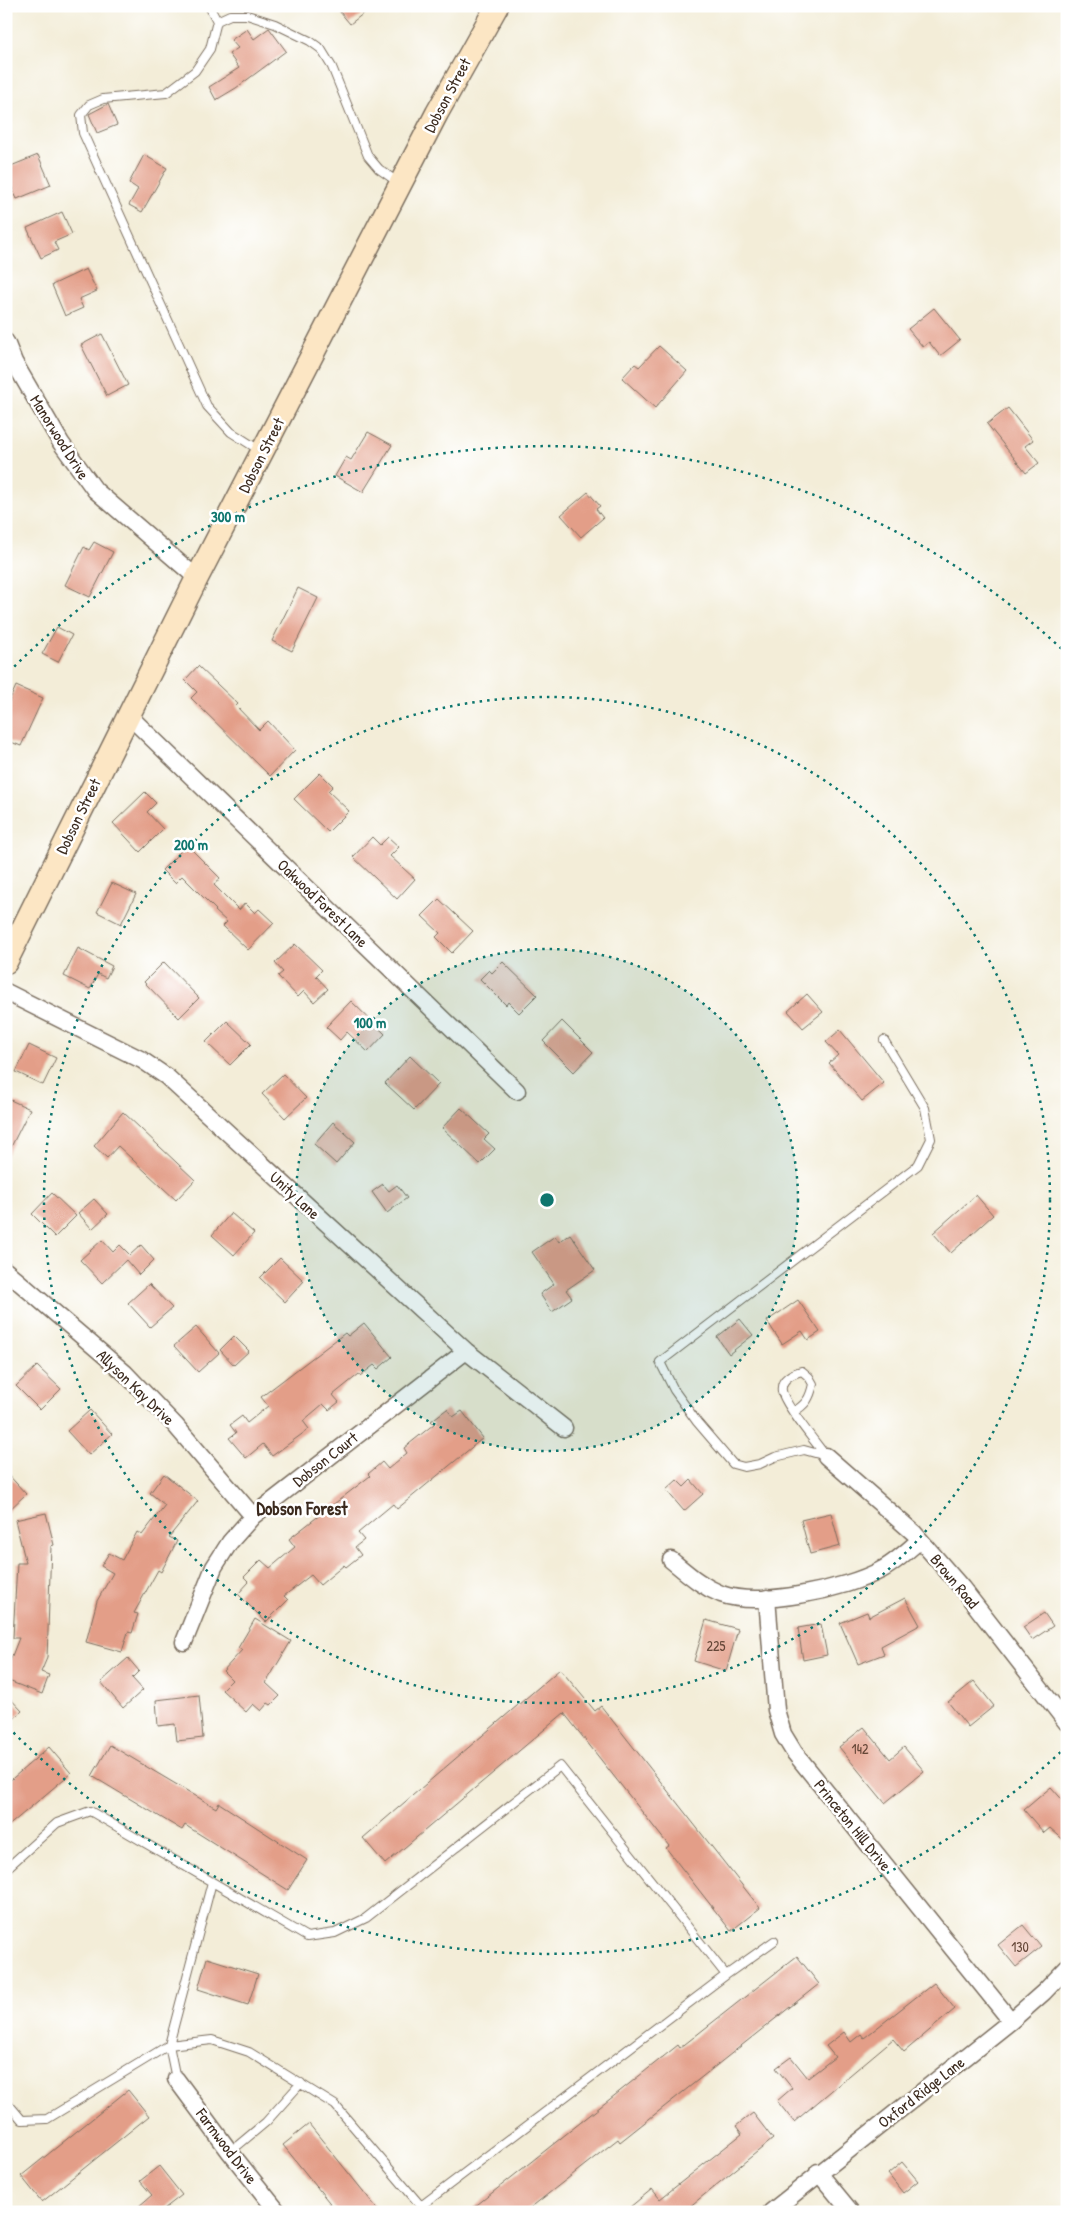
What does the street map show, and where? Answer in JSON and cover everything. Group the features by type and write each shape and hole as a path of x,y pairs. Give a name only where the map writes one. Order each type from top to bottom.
{"street":[{"name":"Dobson Street","path":"6,962 197,578 492,8"},
{"name":"Manorwood Drive","path":"6,342 14,362 61,443 95,490 197,578"},
{"name":"Oakwood Forest Lane","path":"128,715 517,1091"},
{"name":"Unity Lane","path":"6,992 142,1060 167,1076 466,1350 564,1428"},
{"name":"Allyson Kay Drive","path":"6,1271 125,1373 175,1425 253,1516"},
{"name":"Dobson Court","path":"184,1642 214,1567 230,1542 253,1516 466,1350"},
{"name":"Brown Road","path":"826,1456 920,1540 962,1588 1067,1723"},
{"path":"671,1560 697,1582 723,1594 767,1598 833,1588 866,1577 883,1569 920,1540"},
{"name":"Princeton Hill Drive","path":"767,1598 776,1710 783,1734 794,1752 1011,2020"},
{"name":"Oxford Ridge Lane","path":"771,2212 818,2172 1011,2020 1044,1992 1067,1968"},
{"name":"Farmwood Drive","path":"176,2079 230,2152 278,2212"},
{"path":"818,2172 851,2212"}],"lane":[{"path":"209,6 216,21 210,49 195,71 166,93 103,99 89,105 81,114 82,133 207,406 231,432 262,452"},
{"path":"216,21 230,15 247,15 275,24 321,48 332,67 368,156 380,169 401,184"},
{"path":"826,1456 804,1450 774,1456 760,1464 744,1467 733,1464 697,1422 674,1390 660,1362 918,1166 931,1139 925,1108 884,1040"},
{"path":"793,1412 804,1406 811,1396 813,1384 802,1371 791,1373 783,1382 782,1391 793,1412 826,1456"},
{"path":"6,1869 57,1824 90,1811 307,1937 335,1933 366,1918 560,1766 726,1976"},
{"path":"176,2079 169,2045 212,1882"},
{"path":"6,2101 22,2120 47,2119 169,2045 212,2040 249,2052 335,2105 421,2206 774,1941"},
{"path":"230,2152 266,2122 301,2083"}],"building":[{"path":"335,6 373,6 350,24"},
{"path":"269,28 286,51 236,88 216,100 209,87 239,68 229,54 238,48 231,40 247,29 254,39"},
{"path":"108,104 117,125 97,133 89,114"},
{"path":"38,155 51,185 17,199 6,175 6,168"},
{"path":"144,155 167,168 142,212 129,205 138,189 129,183"},
{"path":"62,212 72,234 54,242 58,250 41,258 27,228"},
{"path":"86,269 97,291 79,299 83,308 65,316 52,285"},
{"path":"934,308 960,340 940,356 929,342 923,347 908,329"},
{"path":"102,334 128,385 107,396 81,345"},
{"path":"659,346 687,371 655,408 622,378 635,364 639,367"},
{"path":"1008,408 1033,440 1025,446 1039,463 1026,473 987,424"},
{"path":"368,432 392,445 363,492 335,476 346,457 351,460"},
{"path":"588,492 600,506 596,509 603,518 581,537 561,515"},
{"path":"94,542 113,552 90,597 65,585 84,547 89,550"},
{"path":"298,588 318,598 292,651 272,641"},
{"path":"57,627 72,635 58,662 42,654"},
{"path":"198,666 238,704 236,706 259,730 268,721 295,750 270,776 191,698 197,692 185,680"},
{"path":"16,686 43,698 21,746 6,740 6,708"},
{"path":"320,773 333,786 328,791 349,811 328,832 294,799"},
{"path":"145,792 156,803 147,812 163,829 140,852 113,823"},
{"path":"372,837 380,845 388,837 399,847 390,856 415,879 397,899 353,857"},
{"path":"187,845 220,878 214,885 239,910 245,903 255,913 259,909 274,923 248,950 223,926 227,922 182,876 175,883 162,870"},
{"path":"112,883 136,894 121,924 97,912"},
{"path":"439,899 473,931 452,953 436,937 440,933 422,916"},
{"path":"295,944 322,970 316,976 328,989 314,1002 304,991 298,997 278,976 283,972 275,963"},
{"path":"78,948 112,966 106,978 98,974 90,989 64,976"},
{"path":"164,962 199,998 179,1018 144,982"},
{"path":"503,962 537,995 519,1013 508,1002 506,1005 480,979 489,970 492,973"},
{"path":"807,994 823,1012 803,1028 788,1011"},
{"path":"351,1001 385,1034 368,1052 347,1032 340,1040 326,1027"},
{"path":"227,1021 251,1044 230,1065 206,1042"},
{"path":"562,1021 593,1052 574,1072 543,1041"},
{"path":"840,1030 884,1083 862,1101 829,1063 838,1055 826,1042"},
{"path":"29,1045 56,1058 43,1085 16,1072"},
{"path":"410,1056 439,1084 414,1110 385,1083"},
{"path":"283,1074 306,1098 285,1118 262,1094"},
{"path":"6,1098 30,1109 6,1157"},
{"path":"461,1108 489,1134 484,1139 495,1149 480,1164 442,1128"},
{"path":"123,1112 195,1180 176,1200 118,1146 107,1158 94,1146"},
{"path":"333,1122 355,1142 336,1164 314,1144"},
{"path":"383,1184 389,1191 397,1185 407,1198 387,1213 372,1192"},
{"path":"52,1193 76,1216 55,1237 32,1214"},
{"path":"976,1195 993,1215 951,1253 933,1233"},
{"path":"94,1199 108,1214 92,1229 78,1213"},
{"path":"231,1213 254,1233 234,1255 212,1235"},
{"path":"570,1234 595,1270 566,1290 572,1298 552,1312 540,1294 554,1284 532,1252 555,1236 559,1242"},
{"path":"102,1240 113,1252 120,1245 130,1255 141,1245 154,1260 139,1275 126,1260 102,1283 80,1260"},
{"path":"280,1258 304,1281 285,1302 260,1278"},
{"path":"149,1284 172,1308 150,1327 128,1303"},
{"path":"798,1300 820,1332 808,1340 802,1331 782,1344 767,1321"},
{"path":"740,1319 753,1335 729,1354 717,1337"},
{"path":"364,1323 392,1357 378,1369 374,1365 360,1376 359,1374 333,1395 339,1402 329,1410 323,1404 303,1421 309,1429 272,1456 263,1444 246,1458 229,1438 236,1433 230,1425 242,1416 247,1423 268,1406 261,1397 345,1333 348,1336"},
{"path":"196,1327 219,1353 198,1372 174,1346"},
{"path":"234,1336 249,1351 234,1365 220,1350"},
{"path":"37,1366 61,1389 40,1410 16,1386"},
{"path":"447,1409 453,1417 462,1411 483,1438 397,1509 393,1504 358,1533 364,1540 355,1547 361,1555 346,1567 344,1565 320,1585 311,1575 284,1596 288,1600 266,1622 238,1594 249,1582 244,1577 261,1560 270,1568 295,1547 289,1539 370,1476 368,1474 382,1462 388,1469 407,1453 404,1448 434,1424 431,1421"},
{"path":"90,1410 112,1434 89,1455 67,1431"},
{"path":"6,1472 26,1494 6,1513"},
{"path":"164,1474 198,1501 169,1537 177,1541 161,1572 158,1570 134,1613 138,1614 132,1633 128,1632 122,1652 86,1642 97,1601 113,1573 101,1566 109,1553 122,1560 137,1532 142,1535 165,1505 150,1493"},
{"path":"677,1480 684,1487 691,1480 703,1494 684,1511 666,1490"},
{"path":"46,1513 54,1545 51,1546 47,1658 41,1672 49,1675 42,1694 6,1680 6,1671 19,1638 13,1638 17,1563 26,1563 15,1520"},
{"path":"831,1513 840,1546 810,1554 801,1520"},
{"path":"905,1598 920,1625 881,1646 884,1654 858,1664 840,1623 867,1612 869,1617"},
{"path":"1044,1613 1053,1626 1032,1640 1023,1627"},
{"path":"255,1619 291,1641 266,1683 280,1696 271,1705 268,1703 261,1711 253,1704 246,1712 222,1690 232,1680 223,1671 242,1650 238,1648"},
{"path":"706,1620 738,1629 726,1671 694,1661"},
{"path":"821,1624 827,1655 803,1660 798,1628"},
{"path":"128,1658 139,1671 132,1678 143,1690 123,1708 101,1682"},
{"path":"560,1669 595,1711 601,1706 760,1908 731,1931 666,1848 669,1846 564,1713 385,1864 363,1838"},
{"path":"974,1681 994,1706 968,1727 948,1702"},
{"path":"6,1694 22,1711 6,1726"},
{"path":"199,1695 203,1738 177,1741 175,1724 158,1726 156,1700"},
{"path":"864,1727 890,1759 904,1747 924,1771 885,1803 839,1747"},
{"path":"110,1745 216,1808 219,1803 307,1860 288,1890 185,1825 182,1830 92,1776"},
{"path":"49,1747 71,1773 6,1828 6,1784"},
{"path":"1051,1787 1067,1805 1067,1843 1050,1828 1044,1833 1024,1810"},
{"path":"1023,1925 1041,1947 1016,1967 998,1945"},
{"path":"797,1956 819,1984 620,2142 618,2139 525,2212 468,2212 678,2045 680,2048"},
{"path":"207,1958 258,1974 248,2005 198,1989"},
{"path":"934,1983 955,2009 904,2052 893,2039 794,2122 777,2101 792,2088 776,2068 791,2057 808,2078 835,2057 826,2046 844,2032 851,2042 861,2034 864,2038"},
{"path":"128,2090 149,2116 42,2202 21,2176"},
{"path":"753,2113 773,2139 683,2212 624,2212 652,2189 660,2199 742,2134 736,2126"},
{"path":"309,2124 380,2212 337,2212 283,2145"},
{"path":"902,2162 918,2181 903,2193 888,2174"},
{"path":"159,2166 182,2195 160,2212 132,2212 152,2195 140,2181"}],"district":[{"name":"Dobson Forest","path":"302,1508"}]}
